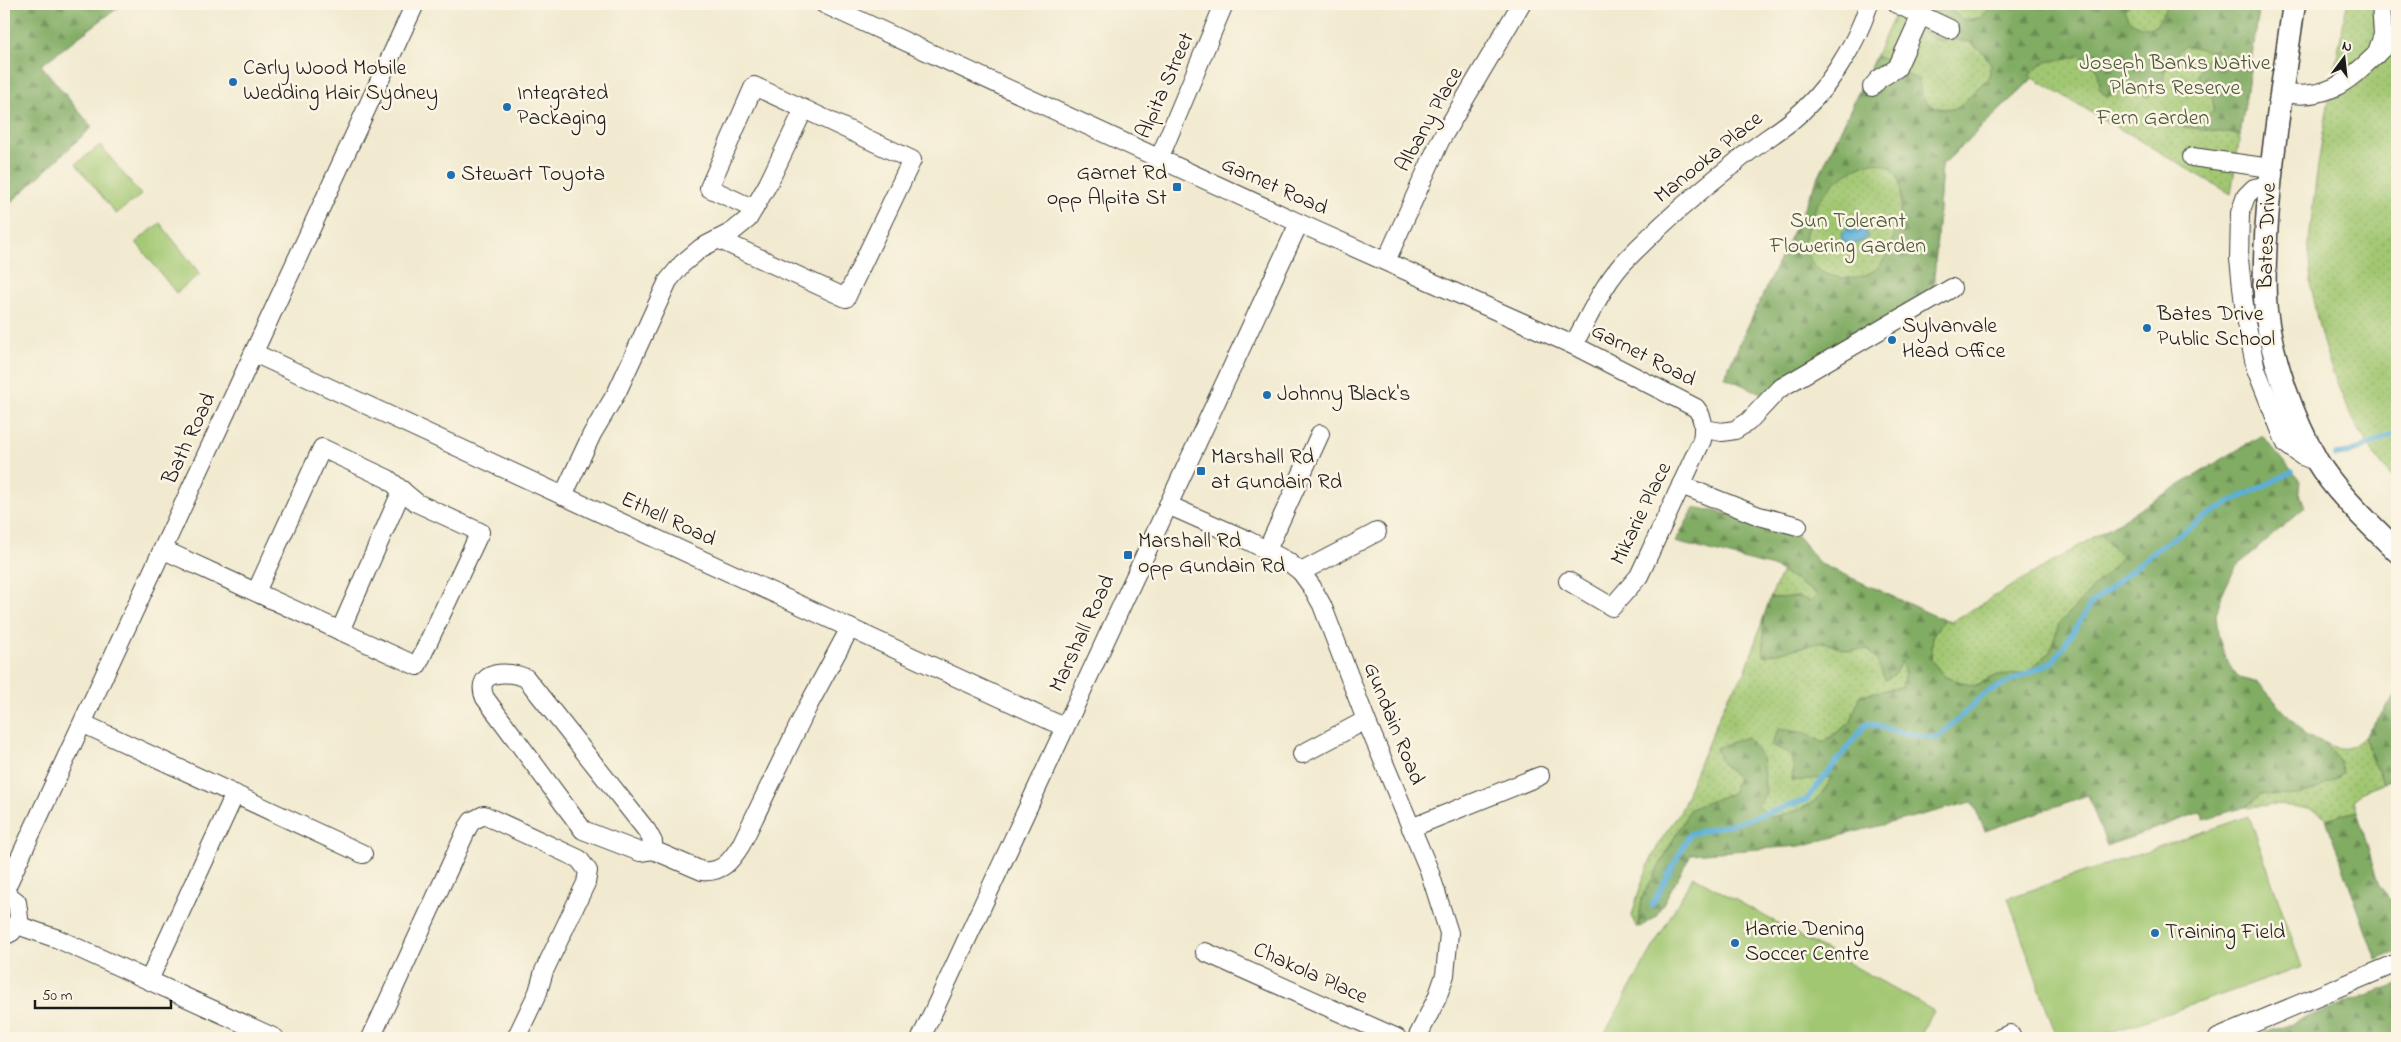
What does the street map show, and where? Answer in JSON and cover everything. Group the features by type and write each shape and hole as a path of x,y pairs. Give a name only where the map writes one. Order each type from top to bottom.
{"main road":[{"name":"Bates Drive","path":"2294,4 2270,176 2265,251 2266,311 2278,365 2295,413 2318,462 2354,507 2397,551"}],"street":[{"name":"Bath Road","path":"4,892 84,724 415,4"},
{"name":"Garnet Road","path":"824,4 1299,223 1574,346 1686,401 1703,422"},
{"name":"Alpita Street","path":"1159,159 1224,4"},
{"name":"Albany Place","path":"1386,261 1440,142 1521,4"},
{"name":"Manooka Place","path":"1574,346 1610,280 1628,258 1701,191 1790,122 1820,93 1840,63 1865,18 1869,4"},
{"path":"1897,4 1950,29"},
{"path":"2375,58 2383,35 2381,4"},
{"path":"1872,87 1878,79 1897,68 1921,16"},
{"path":"2282,93 2298,96 2312,95 2338,88 2375,58 2397,36"},
{"path":"718,239 846,298 912,160 754,86 709,188 754,209"},
{"path":"563,496 592,434 616,392 668,282 692,255 748,219 804,109"},
{"path":"2192,157 2270,176"},
{"name":"Marshall Road","path":"921,1038 1299,223"},
{"path":"1703,422 1722,432 1735,430 1748,422 1779,389 1952,288"},
{"name":"Ethell Road","path":"254,353 1064,727"},
{"name":"Mikarie Place","path":"1568,581 1612,607 1639,576 1698,450 1703,422"},
{"path":"1267,550 1320,434"},
{"path":"164,550 417,666 480,532 417,503 388,479 322,448 256,592"},
{"path":"1681,485 1759,516 1798,526"},
{"path":"340,631 402,490"},
{"name":"Gundain Road","path":"1168,505 1267,550 1301,572 1322,605 1366,720 1412,828 1442,905 1449,933 1445,974 1437,998 1417,1038"},
{"path":"1301,572 1377,532"},
{"path":"653,850 653,842 648,831 526,678 508,672 489,677 483,683 481,690 485,698 578,825 592,835 640,852 653,850 702,871 711,872 720,869 733,858 808,706 850,628"},
{"path":"1302,754 1366,720"},
{"path":"84,724 363,854"},
{"path":"1412,828 1540,776"},
{"path":"149,980 234,794"},
{"path":"370,1038 468,827 472,821 484,815 579,859 588,871 586,883 544,971 538,992 516,1038"},
{"path":"4,892 17,902 20,918 10,931 58,939 275,1038"},
{"name":"Chakola Place","path":"1205,952 1397,1038"},
{"path":"2218,1038 2397,963"},
{"path":"2000,1038 2010,1034 2012,1038"}],"green space":[{"path":"13,4 123,4 41,65 92,127 4,209 4,23"},
{"name":"Joseph Banks Native Plants Reserve","path":"1900,4 2260,4 2231,194 2033,78 1942,165 1933,294 1724,377"},
{"name":"Joseph Banks Native Plants Reserve","path":"1900,4 1945,4 1963,20 1980,18 1993,4 2132,4 2124,10 2132,22 2140,26 2155,27 2168,4 2260,4 2240,135 2178,126 2183,119 2200,119 2214,109 2213,99 2198,75 2203,61 2216,49 2207,51 2185,45 2166,68 2164,86 2155,89 2149,96 2144,96 2131,83 2128,83 2123,84 2116,93 2106,97 2099,88 2097,68 2079,55 2066,60 2049,61 2036,68 2029,75 2033,78 1942,165 1933,294 1763,394 1724,377 1876,56 1894,63 1889,72 1901,78 1904,73 1919,80 1920,89 1926,101 1930,105 1942,109 1958,108 1989,77 1991,64 1982,51 1969,42 1950,39 1939,41 1922,33 1926,25","holes":["1872,162 1890,167 1897,175 1900,187 1899,215 1892,243 1881,264 1868,274 1841,278 1824,273 1813,265 1803,247 1811,218 1817,205 1834,184 1857,168"]},
{"path":"2347,4 2397,4 2397,483 2378,460 2362,434 2334,376 2316,315 2311,284 2309,242 2316,180"},
{"path":"100,145 141,195 116,214 76,164"},
{"path":"160,223 200,274 176,293 136,242"},
{"path":"2262,435 2300,480 2299,491 2305,507 2236,567 2222,594 2216,614 2218,634 2225,658 2239,678 2259,683 2305,735 2323,742 2339,760 2343,774 2321,787 2304,794 2261,794 2245,807 2204,819 2201,812 2107,846 2088,795 1985,831 1972,802 1800,846 1691,854 1655,918 1638,928 1642,898 1690,809 1732,793 1738,778 1722,764 1716,748 1747,737 1762,758 1766,794 1758,805 1770,817 1799,810 1821,795 1832,777 1792,781 1793,764 1790,754 1771,745 1778,729 1807,733 1823,743 1851,722 1860,695 1902,687 1905,673 1901,661 1895,674 1885,680 1877,661 1868,649 1849,651 1823,642 1764,656 1763,619 1770,598 1799,597 1810,601 1817,594 1773,567 1675,542 1695,507 1761,521 1786,530 1796,535 1821,564 1944,620 1933,635 1931,660 1945,677 1974,686 1998,675 2026,673 2050,652 2059,624 2122,557 2099,534"},
{"path":"2099,534 2122,557 2060,624 2050,652 2026,673 1998,675 1974,686 1945,677 1931,660 1933,635 1944,620 1951,622"},
{"path":"1782,572 1817,594 1810,601 1799,597 1770,598"},
{"path":"1763,619 1764,656 1823,642 1849,651 1868,649 1877,661 1902,660 1905,673 1902,687 1860,695 1851,722 1822,743 1807,733 1790,753 1793,764 1792,781 1833,776 1821,794 1808,806 1791,813 1770,817 1758,805 1762,758 1722,764 1738,778 1732,793 1690,809 1642,898 1638,928 1632,916 1647,870 1659,844 1684,805 1688,790 1728,696 1745,673"},
{"path":"2397,693 2397,776 2383,783 2364,737"},
{"path":"2364,737 2383,783 2360,792 2354,801 2357,811 2326,819 2319,814 2300,807 2276,805 2245,807 2261,794 2304,794 2331,782 2343,774 2339,760 2323,742 2335,747 2345,748 2354,745"},
{"path":"2357,811 2379,886 2394,905 2397,906 2397,952 2376,960 2326,819"},
{"name":"Training Field","path":"2249,816 2302,967 2095,1038 2057,1038 2008,898"},
{"name":"Harrie Dening Soccer Centre","path":"1693,876 1934,1011 1919,1038 1602,1038"},
{"path":"2397,984 2397,1038 2251,1038"}],"water":[{"path":"1851,228 1864,231 1868,236 1863,241 1857,243 1843,242 1841,235 1846,229"}],"waterway":[{"path":"2336,455 2349,453 2397,431"},
{"path":"1652,905 1690,834 1743,821 1806,800 1867,723 1900,732 1937,738 1987,692 2054,661 2091,604 2158,548 2228,503 2292,472"}],"place":[{"name":"Carly Wood Mobile Wedding Hair Sydney","path":"233,82"},
{"name":"Integrated Packaging","path":"507,107"},
{"name":"Stewart Toyota","path":"451,175"},
{"name":"Garnet Rd opp Alpita St","path":"1177,187"},
{"name":"Bates Drive Public School","path":"2147,328"},
{"name":"Sylvanvale Head Office","path":"1892,340"},
{"name":"Johnny Black's","path":"1267,395"},
{"name":"Marshall Rd at Gundain Rd","path":"1201,471"},
{"name":"Marshall Rd opp Gundain Rd","path":"1128,555"},
{"name":"Training Field","path":"2155,933"},
{"name":"Harrie Dening Soccer Centre","path":"1735,943"}],"park label":[{"name":"Fern Garden","path":"2153,119"},
{"name":"Sun Tolerant Flowering Garden","path":"1848,234"}]}
